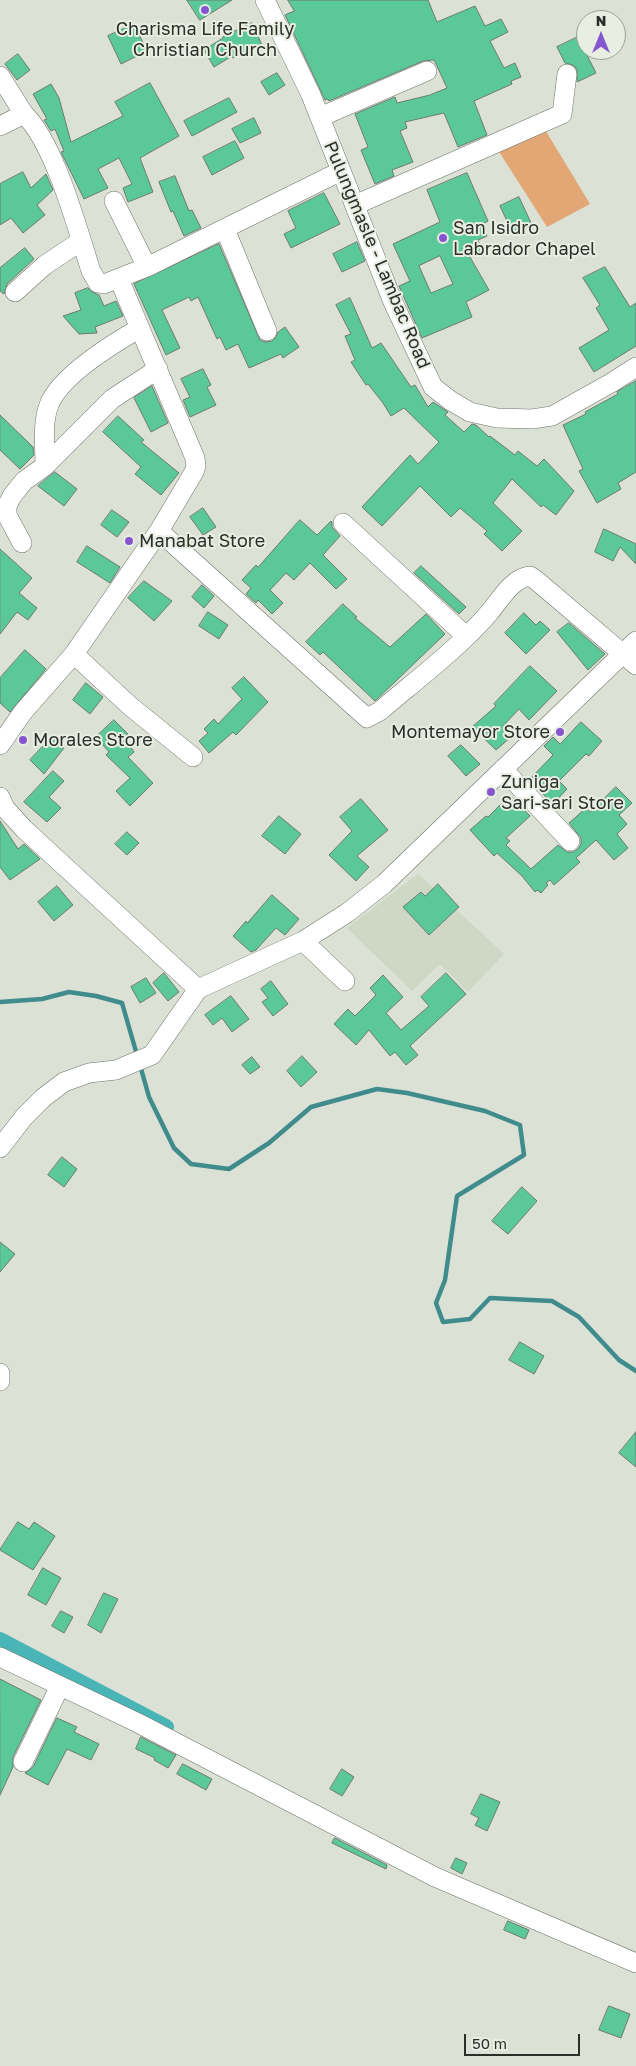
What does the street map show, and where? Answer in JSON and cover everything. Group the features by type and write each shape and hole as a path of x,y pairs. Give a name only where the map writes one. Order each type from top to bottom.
{"street":[{"name":"Pulungmasle - Lambac Road","path":"265,0 311,95 414,350 433,387 451,402 470,412 496,418 532,420 552,416 610,384 636,367"},
{"path":"320,117 426,71"},
{"path":"355,205 562,114 566,74"},
{"path":"0,76 24,114 33,123 52,160 90,271 98,283 104,284 147,267 341,171"},
{"path":"0,126 24,114"},
{"path":"114,201 147,267"},
{"path":"224,230 251,301 267,330"},
{"path":"15,292 45,265 81,241"},
{"path":"0,745 23,712 74,654 159,531 196,466 195,458 119,278"},
{"path":"44,466 46,414 55,394 74,374 108,347 140,328"},
{"path":"22,543 7,515 7,506 12,496 24,482 44,466 112,399 158,369"},
{"path":"343,523 466,636"},
{"path":"0,1148 24,1117 43,1098 64,1082 89,1073 116,1070 152,1055 198,989 302,941 347,913 384,884 502,769 632,653 530,576 516,581 466,636 380,711 367,718 159,531"},
{"path":"74,654 130,706 192,757"},
{"path":"502,769 570,841"},
{"path":"2,807 198,989"},
{"path":"302,941 345,981"},
{"path":"0,1373 0,1381"},
{"path":"0,1657 138,1722 435,1877 636,1963"},
{"path":"22,1762 60,1686"}],"shaded area":[{"path":"544,128 590,204 547,227 498,150"},
{"path":"418,874 504,954 468,992 440,964 412,991 347,928"}],"building":[{"name":"Charisma Life Family Christian Church","path":"187,0 232,0 200,20"},
{"path":"288,0 428,0 437,22 475,6 485,26 501,19 508,32 490,41 504,68 515,63 521,77 511,81 512,84 474,101 487,135 458,147 444,113 405,122 407,128 400,131 413,162 392,170 394,176 375,184 361,150 368,147 355,114 395,97 397,103 430,95 447,88 437,66 434,60 423,61 329,101 328,99 325,100 285,15 294,11"},
{"path":"252,23 262,45 233,58 232,56 214,67 204,50 223,37"},
{"path":"134,24 147,51 121,64 108,36"},
{"path":"576,38 576,60 590,60 596,73 577,82 577,69 573,65 565,63 557,47"},
{"path":"18,54 30,70 17,80 5,64"},
{"path":"277,73 285,85 269,95 261,82"},
{"path":"150,83 179,136 140,158 153,192 128,202 123,188 132,184 119,158 98,169 108,188 84,199 61,152 64,151 55,129 51,131 44,120 47,119 33,94 51,84 59,98 71,142 123,116 115,102"},
{"path":"229,98 237,112 192,136 184,121"},
{"path":"254,118 261,133 240,143 232,129"},
{"path":"235,141 244,158 212,175 203,157"},
{"path":"23,172 31,188 46,174 53,190 37,205 45,215 23,233 11,218 0,225 0,184"},
{"path":"467,173 488,221 481,225 487,236 478,240 483,252 470,257 489,290 466,302 472,317 422,338 399,286 410,281 393,244 440,222 427,190","holes":["440,256 453,284 431,293 419,266"]},
{"path":"175,176 189,211 192,210 201,228 184,236 173,211 171,212 159,182"},
{"path":"324,193 340,224 291,248 284,234 296,228 288,211"},
{"path":"519,197 532,225 513,234 500,206"},
{"path":"357,242 365,261 342,272 333,254"},
{"path":"219,244 260,340 265,342 272,341 278,332 285,327 299,347 283,358 281,354 249,368 238,344 226,350 220,337 217,339 198,297 191,301 189,297 162,310 180,348 166,355 134,284"},
{"path":"25,248 34,259 7,284 4,294 0,291 0,268"},
{"path":"605,267 630,307 636,303 636,346 594,372 579,348 609,330 596,308 600,305 583,278"},
{"path":"88,288 99,295 104,306 116,301 123,316 95,327 97,333 79,334 63,316 81,310 75,293"},
{"path":"350,298 372,348 381,343 411,387 415,385 428,407 433,402 448,412 445,415 464,432 472,424 476,425 489,437 515,455 518,451 537,466 544,459 574,491 556,515 543,505 541,507 512,479 493,503 522,531 502,551 484,534 487,531 460,508 451,517 420,486 382,526 362,507 410,455 418,464 439,442 404,408 391,416 368,384 366,385 351,362 355,360 345,336 351,334 336,305"},
{"path":"203,369 211,385 207,387 216,405 190,417 183,400 190,397 181,379"},
{"path":"636,381 636,472 618,483 621,489 597,503 579,471 583,469 563,425 586,414 585,412 618,394 617,392"},
{"path":"152,386 168,423 151,432 134,398"},
{"path":"0,415 33,447 34,455 20,469 0,450"},
{"path":"118,416 144,440 141,442 179,473 161,495 135,474 141,467 103,432"},
{"path":"55,472 77,489 64,506 38,486"},
{"path":"203,508 216,527 203,535 190,517"},
{"path":"112,510 129,522 117,537 101,525"},
{"path":"300,520 317,535 332,522 332,527 340,536 323,555 347,579 336,589 310,563 294,580 286,573 270,590 283,603 272,614 258,600 256,603 246,594 251,588 242,580 256,565 258,567"},
{"path":"604,529 636,544 636,564 620,547 613,561 595,552"},
{"path":"87,546 120,567 110,583 77,562"},
{"path":"0,549 32,578 19,593 37,608 28,620 17,612 0,634"},
{"path":"421,566 466,607 459,614 414,573"},
{"path":"144,581 172,601 154,621 128,598"},
{"path":"202,585 214,596 204,608 192,597"},
{"path":"343,604 357,617 355,618 390,647 426,614 445,634 375,701 323,652 320,655 306,642"},
{"path":"208,612 228,625 219,639 199,626"},
{"path":"524,613 536,625 540,621 550,630 526,654 505,633"},
{"path":"569,623 605,654 588,670 557,632"},
{"path":"25,650 46,669 10,712 0,703 0,678"},
{"path":"530,666 557,691 529,720 519,709 503,726 512,736 496,750 472,727 496,706 494,704"},
{"path":"244,677 268,702 236,735 233,732 209,753 199,741 208,733 204,729 214,719 218,724 242,699 232,688"},
{"path":"86,683 103,697 90,714 73,700"},
{"path":"114,720 128,734 124,737 134,752 128,757 153,783 130,806 116,791 130,778 106,755 109,752 96,737"},
{"path":"581,722 602,741 589,756 586,754 559,781 567,789 553,804 529,780 553,755 544,746 553,737 560,744"},
{"path":"52,737 64,748 44,774 30,760"},
{"path":"461,745 480,764 466,776 448,756"},
{"path":"53,771 64,781 49,797 61,808 47,822 24,802"},
{"path":"616,787 632,803 619,815 627,824 617,834 628,848 614,860 596,840 576,858 580,862 554,885 550,880 546,883 548,885 541,893 537,890 535,892 522,876 497,853 494,856 470,830 486,816 488,817 510,795 530,816 506,838 510,841 506,845 531,869 558,845 567,852 573,852 578,849 581,844 581,838 569,823 586,808 590,812"},
{"path":"361,799 388,830 357,856 369,867 356,881 329,855 352,831 340,817"},
{"path":"279,816 301,834 285,854 262,836"},
{"path":"0,821 18,849 24,844 40,859 10,880 0,867"},
{"path":"127,832 139,843 127,855 115,844"},
{"path":"438,884 459,907 429,935 403,907 421,892 425,896"},
{"path":"57,886 73,905 54,921 38,902"},
{"path":"272,895 299,919 285,935 276,928 256,950 251,952 233,936"},
{"path":"164,973 179,992 168,1001 153,983"},
{"path":"446,973 466,994 410,1046 418,1055 406,1065 395,1052 390,1056 369,1030 356,1045 334,1024 348,1009 355,1016 376,995 370,988 383,975 403,997 386,1013 401,1030 429,1006 421,997"},
{"path":"146,978 156,993 140,1003 131,987"},
{"path":"271,981 288,1004 273,1016 262,1002 268,998 261,989"},
{"path":"231,996 249,1019 232,1032 222,1018 213,1025 205,1015"},
{"path":"302,1056 317,1072 301,1087 287,1071"},
{"path":"252,1057 260,1067 250,1074 242,1065"},
{"path":"62,1157 77,1169 64,1187 48,1175"},
{"path":"522,1187 537,1201 508,1234 492,1221"},
{"path":"0,1242 15,1254 0,1272"},
{"path":"520,1342 544,1356 534,1374 509,1360"},
{"path":"636,1432 636,1467 619,1453"},
{"path":"18,1522 29,1529 34,1522 55,1536 33,1570 0,1550"},
{"path":"43,1568 61,1578 46,1605 28,1595"},
{"path":"104,1593 118,1599 101,1633 88,1625"},
{"path":"61,1611 73,1617 64,1633 52,1626"},
{"path":"0,1679 41,1700 13,1757 13,1767 0,1795"},
{"path":"57,1718 77,1727 74,1732 99,1744 91,1760 67,1749 48,1785 25,1773 33,1767"},
{"path":"141,1737 176,1755 168,1768 154,1760 155,1758 136,1749"},
{"path":"183,1764 212,1779 206,1790 177,1774"},
{"path":"342,1769 354,1777 342,1796 330,1789"},
{"path":"481,1794 500,1802 487,1831 475,1825 479,1818 471,1814"},
{"path":"335,1838 387,1865 386,1869 332,1843"},
{"path":"456,1858 467,1863 462,1874 451,1868"},
{"path":"508,1921 529,1930 525,1939 504,1930"},
{"path":"609,2006 630,2014 621,2038 599,2030"}],"waterway":[{"path":"0,1002 42,999 69,992 96,996 122,1003 137,1055"},
{"path":"140,1065 149,1097 174,1148 191,1164 229,1169 269,1143 311,1107 377,1089 407,1093 485,1111 520,1125 524,1155 457,1196 445,1280 436,1303 443,1322 470,1319 490,1298 552,1301 579,1317 619,1360 636,1371"},
{"path":"0,1640 166,1727"}],"place":[{"name":"Charisma Life Family Christian Church","path":"205,10"},
{"name":"San Isidro Labrador Chapel","path":"443,238"},
{"name":"Manabat Store","path":"129,541"},
{"name":"Montemayor Store","path":"560,732"},
{"name":"Morales Store","path":"23,740"},
{"name":"Zuniga Sari-sari Store","path":"491,792"}]}
